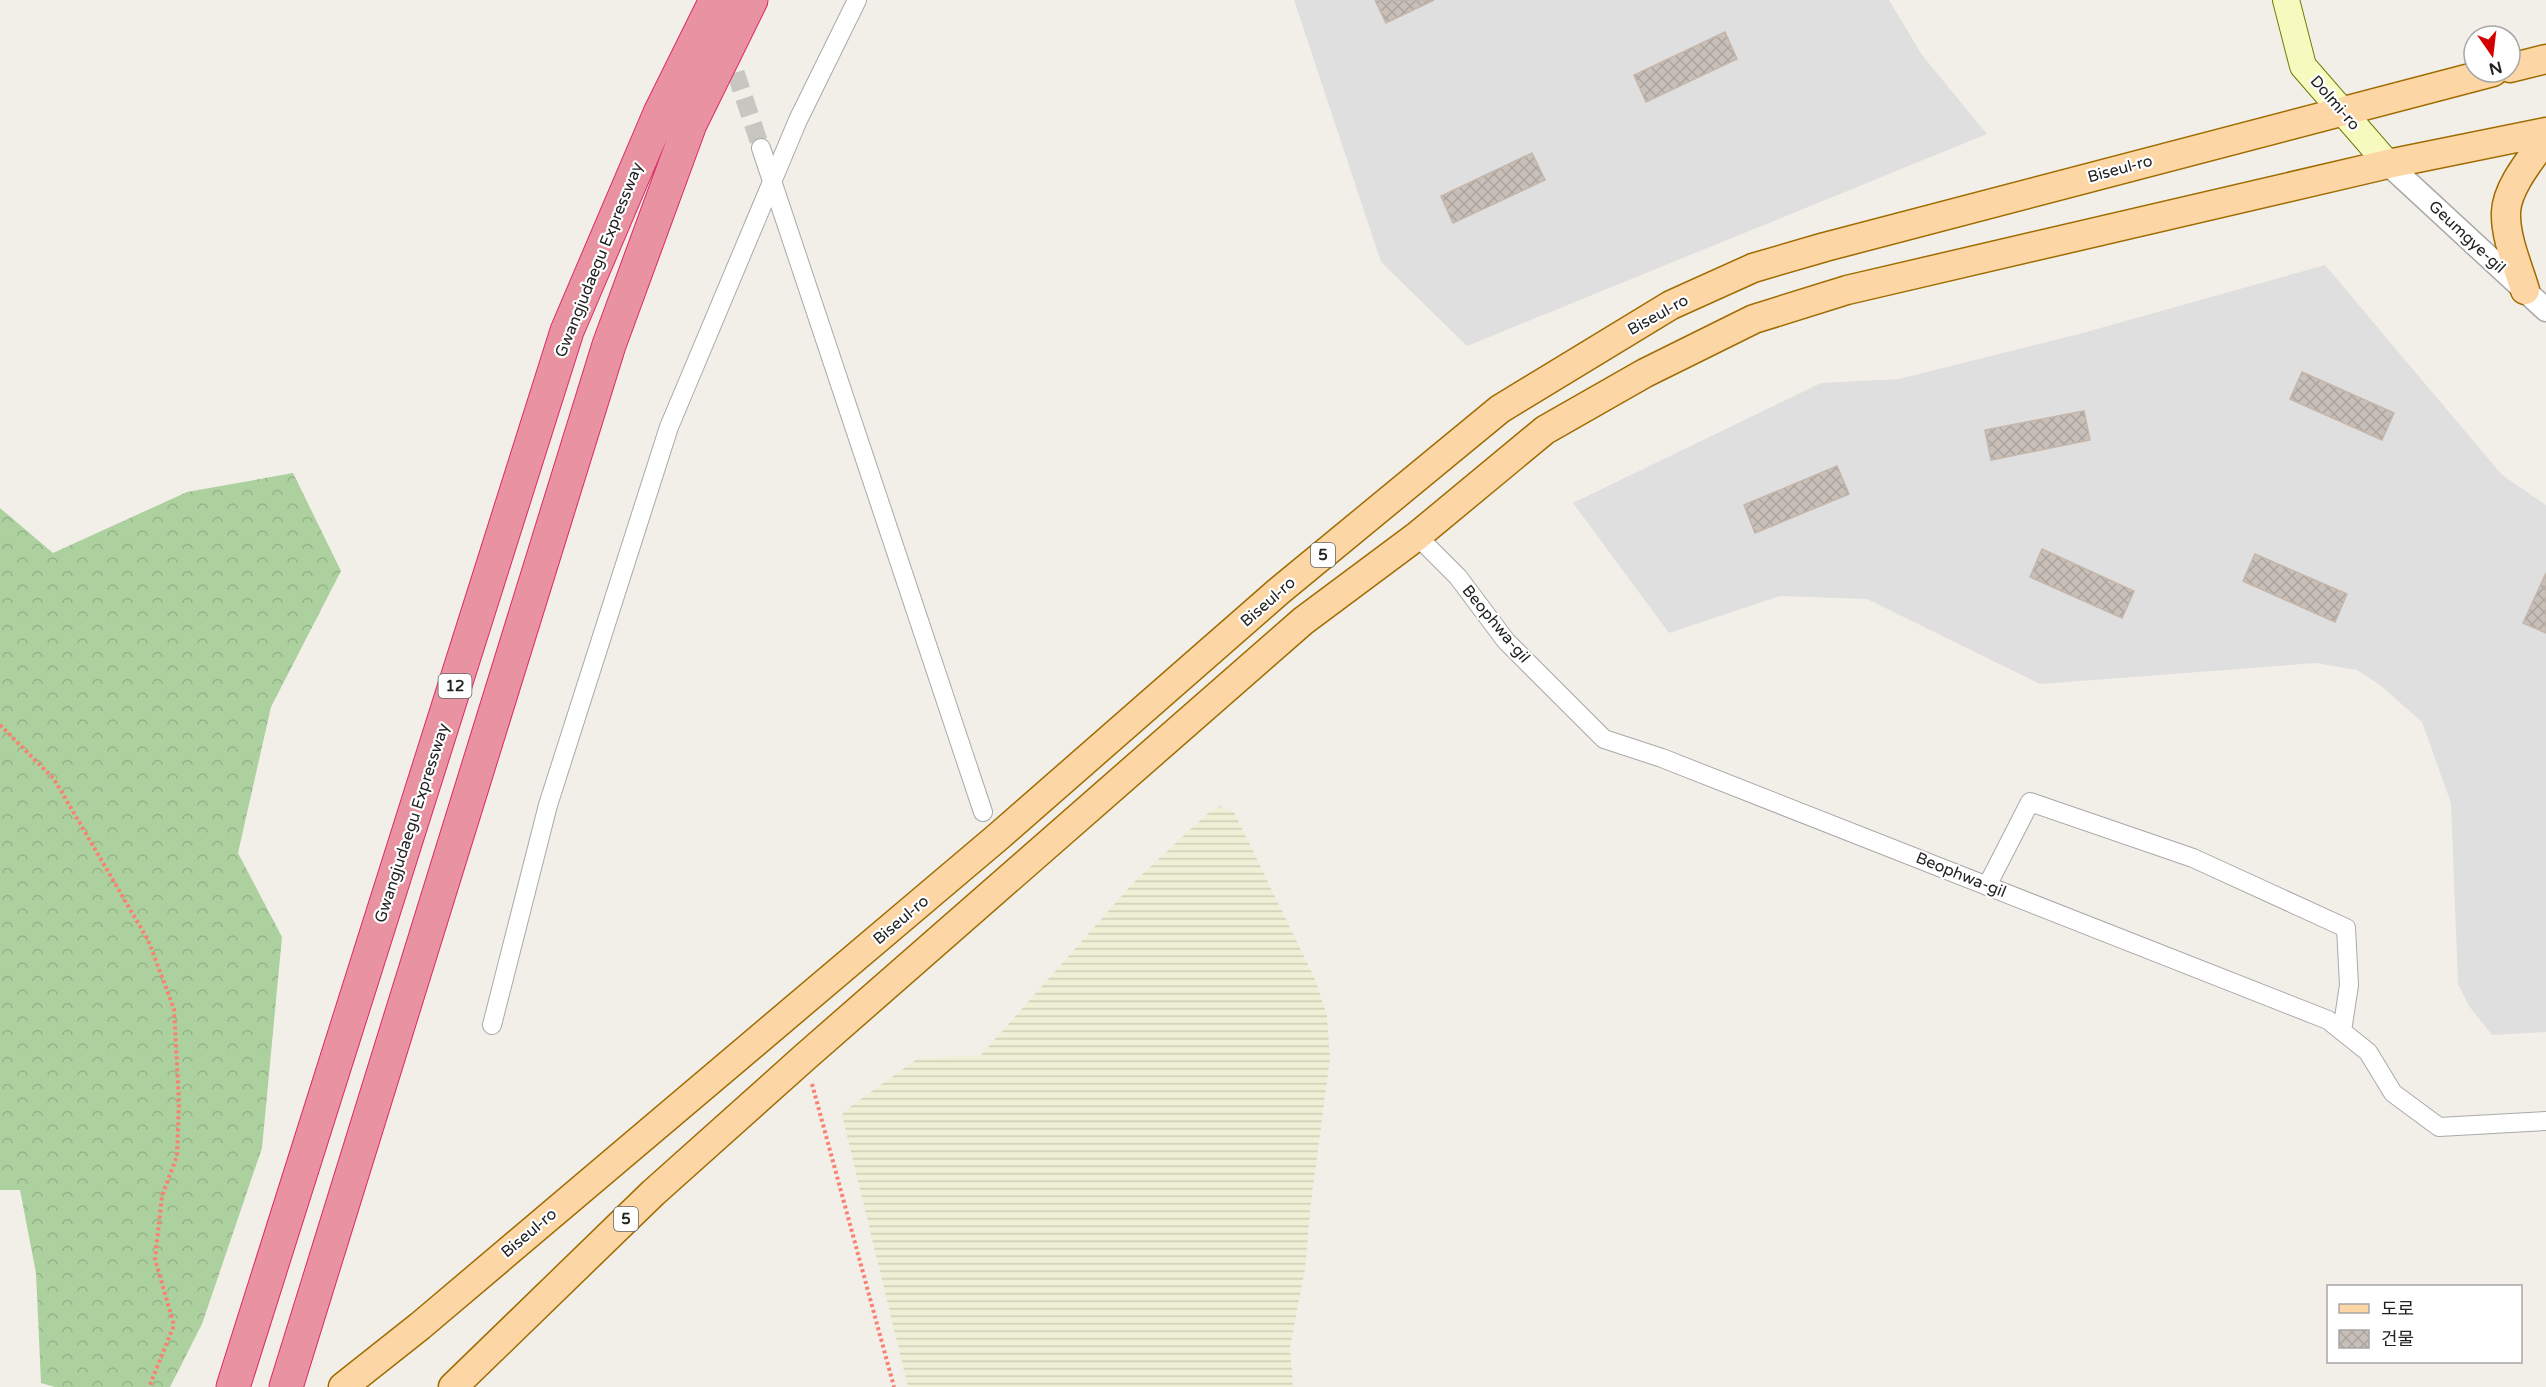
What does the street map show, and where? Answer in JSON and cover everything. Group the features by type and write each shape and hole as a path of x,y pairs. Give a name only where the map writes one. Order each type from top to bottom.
{"highway":[{"name":"Gwangjudaegu Expressway","path":"233,1387 567,331 660,114 716,0"},
{"path":"286,1387 609,345 690,124 751,0"}],"main road":[{"name":"Dolmi-ro","path":"2286,0 2303,66 2388,164"},
{"path":"2522,65 2546,59"},
{"name":"Biseul-ro","path":"344,1387 990,844 1279,591 1500,409 1671,305 1753,268 2462,80"},
{"name":"5","path":"453,1387 653,1193 805,1057 1303,621 1417,536 1545,430 1645,373 1754,319 1847,290 2388,164 2546,132"},
{"path":"2525,290 2510,242 2506,211 2519,175 2546,138"}],"street":[{"path":"492,1025 548,805 669,427 798,120 857,0"},
{"path":"761,148 774,180 983,812"},
{"name":"Geumgye-gil","path":"2388,164 2546,309"},
{"name":"Beophwa-gil","path":"1417,536 1458,578 1506,641 1604,739 1662,758 2328,1020 2368,1052 2393,1093 2439,1127 2546,1121"},
{"path":"1987,885 2030,802 2193,858 2346,928 2349,985 2342,1031"}],"path":[{"path":"0,725 54,779 148,940 174,1009 179,1102 177,1156 162,1196 155,1259 174,1325 149,1387"},
{"path":"805,1057 894,1387"}],"shaded area":[{"path":"1294,0 1889,0 1922,55 1987,134 1467,346 1381,262"},
{"path":"2325,265 2502,475 2546,505 2546,1032 2492,1035 2469,1006 2458,984 2451,803 2422,722 2380,685 2357,670 2316,663 2040,684 1867,599 1780,596 1669,633 1573,503 1821,383 1899,379 2079,334"}],"green space":[{"path":"293,473 341,571 271,707 238,853 282,937 262,1148 202,1324 170,1387 55,1387 41,1383 36,1273 20,1190 0,1190 0,508 53,553 187,492"},
{"path":"1220,806 1234,812 1315,979 1327,1016 1330,1059 1311,1202 1305,1269 1290,1347 1293,1387 908,1387 842,1115 847,1109 917,1059 981,1055 1134,882 1208,813"}],"building":[{"path":"1375,0 1434,0 1386,23"},
{"path":"1725,32 1737,59 1646,102 1634,75"},
{"path":"1532,153 1545,180 1453,223 1441,196"},
{"path":"2302,372 2394,413 2382,440 2290,399"},
{"path":"2084,411 2090,440 1991,460 1985,430"},
{"path":"1837,466 1849,494 1755,533 1744,505"},
{"path":"2042,549 2134,591 2122,618 2030,577"},
{"path":"2255,554 2347,594 2335,622 2243,581"},
{"path":"2546,573 2546,633 2523,623"}],"tunnel":[{"path":"727,47 761,148"}]}
